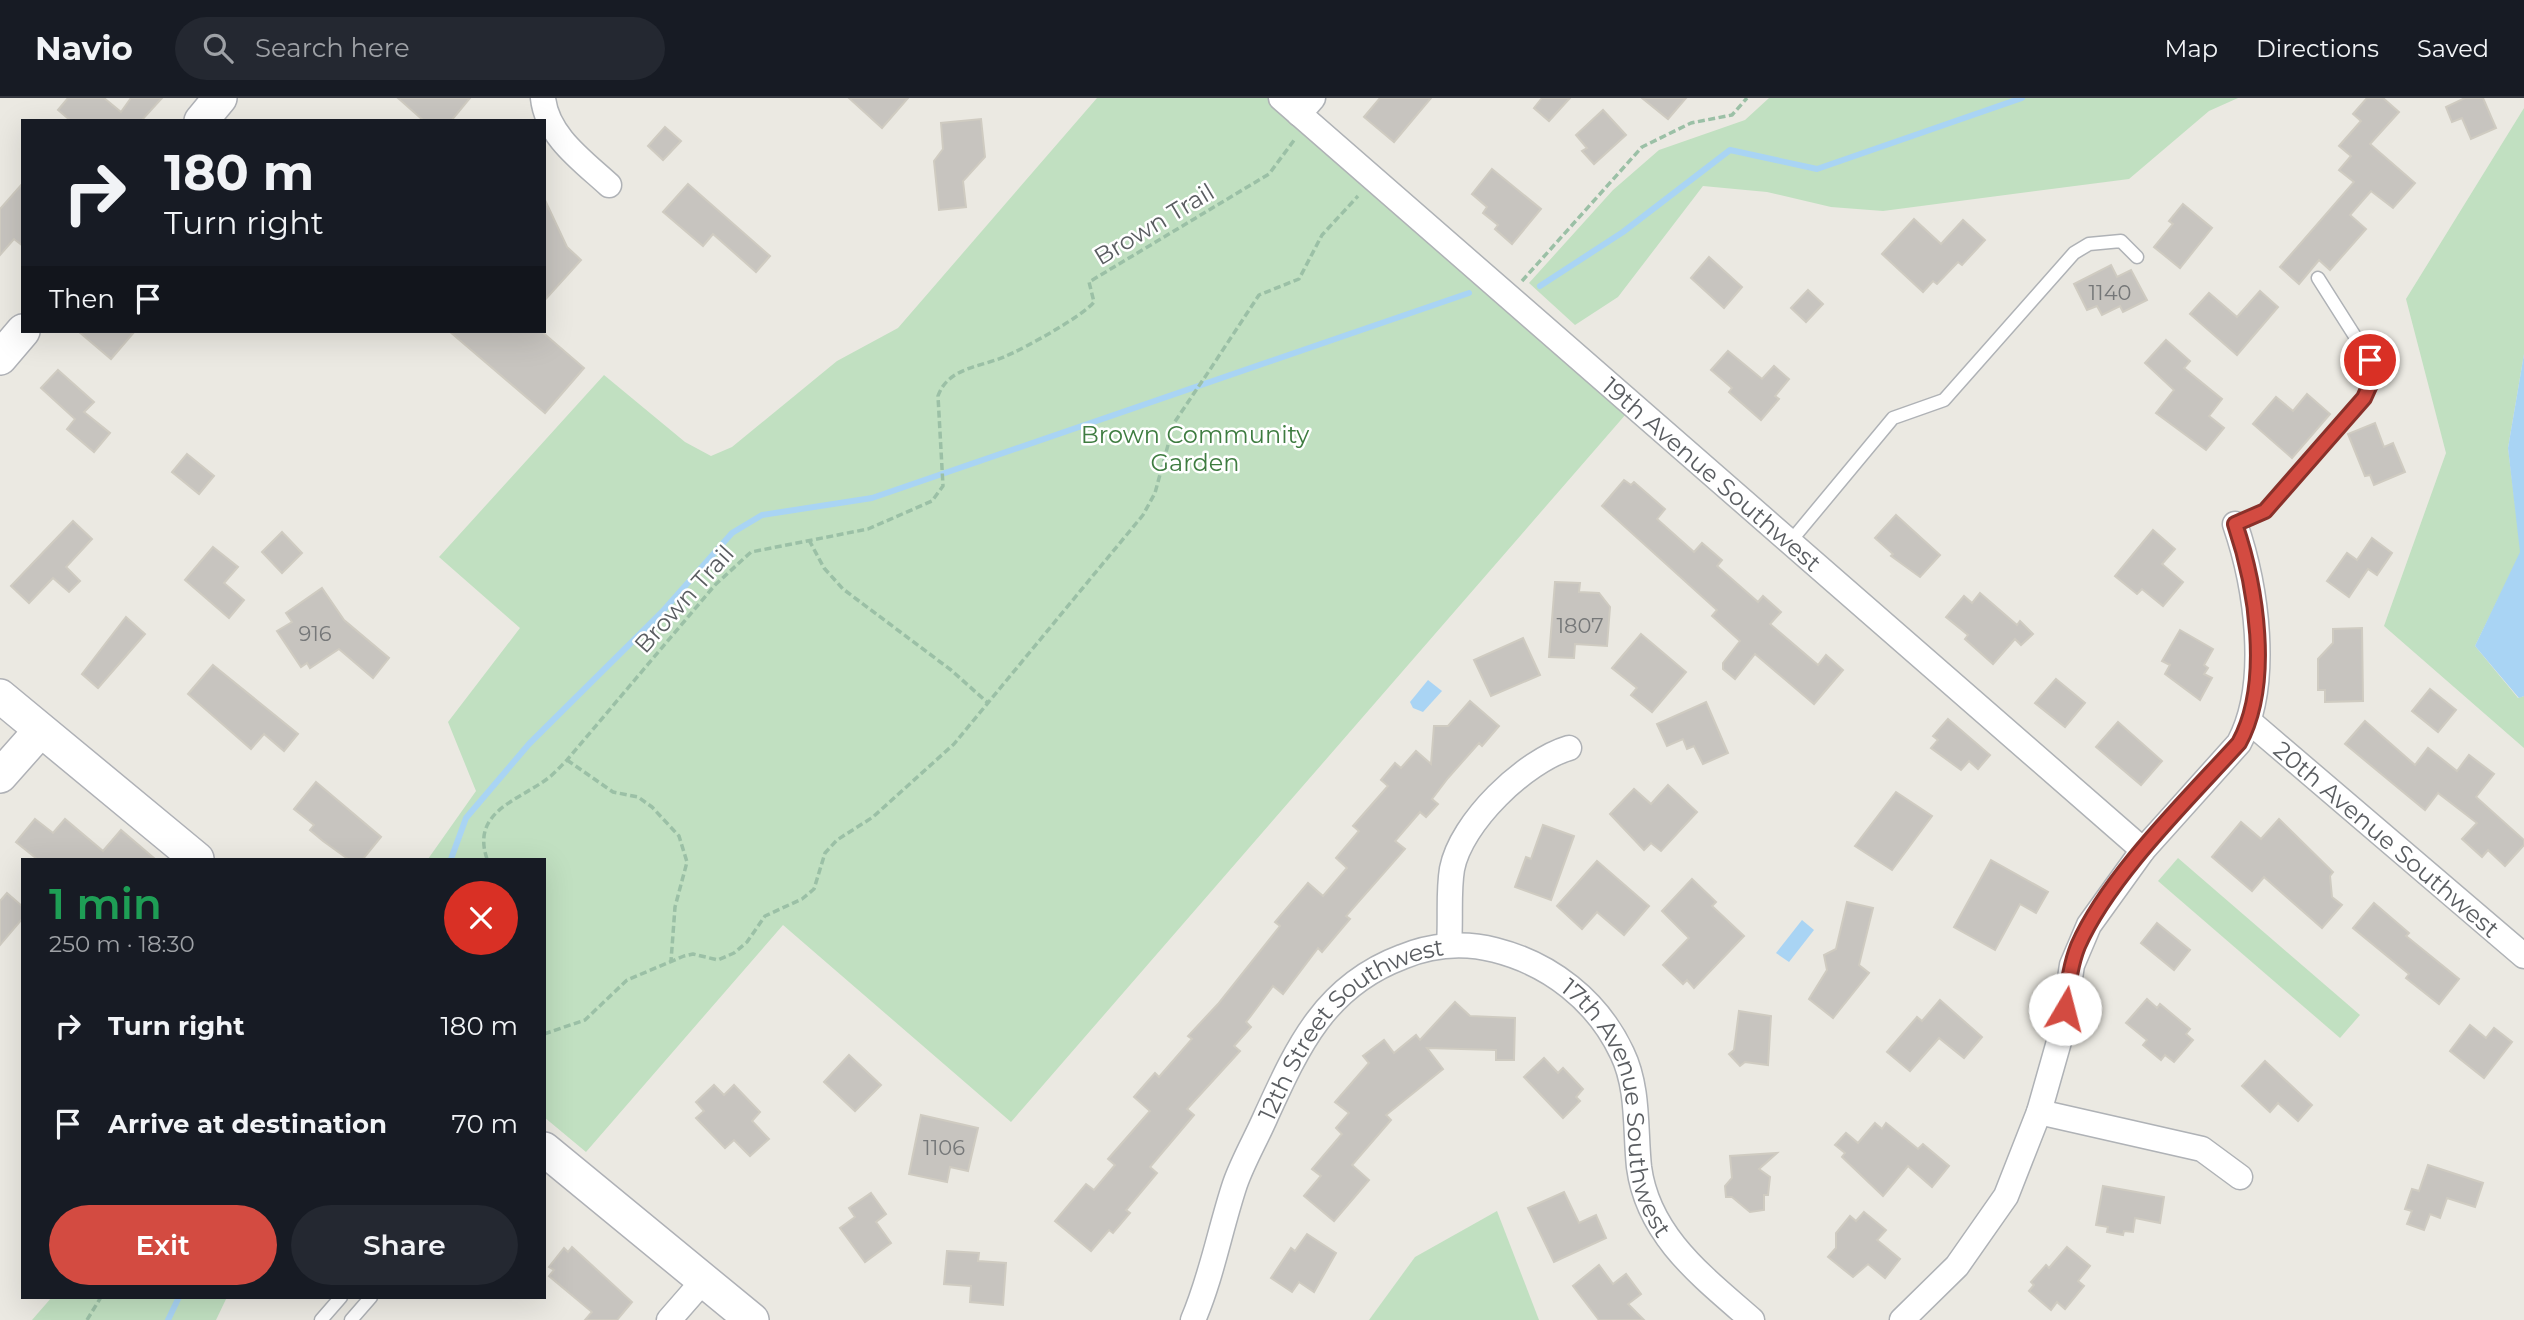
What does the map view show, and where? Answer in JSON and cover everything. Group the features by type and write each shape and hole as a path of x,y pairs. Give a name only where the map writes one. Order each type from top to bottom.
{"street":[{"path":"203,119 220,98"},
{"path":"543,98 547,118 557,134 609,185"},
{"name":"19th Avenue Southwest","path":"1297,112 2143,850"},
{"path":"0,358 21,333"},
{"path":"1902,1320 1979,1239 2006,1196 2039,1112 2062,1031 2072,965 2089,925 2143,850 2239,743 2250,722 2255,677 2256,607 2249,564 2235,524"},
{"path":"0,696 196,858"},
{"name":"20th Avenue Southwest","path":"2250,722 2524,956"},
{"path":"0,776 40,731"},
{"name":"12th Street Southwest","path":"1193,1320 1218,1251 1236,1183 1310,1031 1327,1006 1358,978 1382,964 1414,952 1450,944 1452,866 1469,831 1496,799 1532,766 1552,753 1569,748"},
{"name":"17th Avenue Southwest","path":"1450,944 1488,948 1535,962 1564,981 1592,1009 1611,1033 1632,1077 1643,1190 1654,1216 1670,1243 1691,1267 1752,1320"},
{"path":"2039,1112 2202,1149 2240,1177"},
{"path":"546,1151 752,1320"},
{"path":"669,1320 703,1281"}],"lane":[{"path":"1790,542 1893,418 1944,400 2074,253 2089,244 2121,241 2137,257"},
{"path":"2235,524 2265,511 2364,398 2373,378 2370,360 2318,278"},
{"path":"321,1320 339,1299"},
{"path":"351,1320 369,1299"}],"path":[{"path":"1523,281 1642,147 1691,123 1731,115 1747,98"},
{"name":"Brown Trail","path":"487,858 483,833 491,818 505,805 548,778 567,760 715,585 751,552 868,529 932,501 943,486 939,396 942,386 965,369 1010,355 1083,312 1094,302 1089,282 1209,213 1269,174 1297,112"},
{"path":"546,1033 585,1020 627,980 671,961 693,954 718,960 734,953 747,942 765,916 802,899 814,889 825,853 837,840 873,817 898,796 954,744 1143,515 1156,493 1174,423 1259,295 1299,279 1322,235 1360,194"},
{"path":"809,540 824,568 844,589 951,670 988,703"},
{"path":"567,760 612,792 638,797 671,823 679,836 687,863 674,907 671,961"},
{"path":"88,1320 100,1299"}],"green space":[{"name":"Brown Community Garden","path":"1097,98 1281,98 1633,406 1011,1122 783,925 586,1152 546,1119 546,858 429,858 476,791 448,722 520,628 439,557 604,375 685,442 711,456 732,447 837,361 898,328"},
{"path":"1769,98 2238,98 2209,111 2129,179 1883,211 1831,207 1767,192 1703,186 1618,297 1575,325 1529,283 1613,190 1659,150 1745,120"},
{"path":"2524,108 2524,354 2508,448 2521,552 2475,646 2518,698 2524,696 2524,748 2384,626 2446,453 2406,299"},
{"path":"2178,858 2360,1015 2340,1038 2158,881"},
{"path":"1497,1211 1539,1320 1369,1320 1415,1257"},
{"path":"50,1299 226,1299 216,1320 32,1320"}],"water":[{"path":"2524,354 2524,696 2519,698 2475,646 2520,552 2508,448"},
{"path":"1428,680 1442,691 1423,712 1413,708 1410,702"},
{"path":"1802,920 1814,930 1789,962 1776,953"}],"building":[{"path":"68,98 104,98 121,112 131,98 162,98 143,119 69,119 58,110"},
{"path":"398,98 470,98 453,119 422,119"},
{"path":"849,98 908,98 882,128"},
{"path":"1380,98 1431,98 1394,142 1364,117"},
{"path":"1542,98 1570,98 1549,121 1534,108"},
{"path":"1642,98 1686,98 1668,119"},
{"path":"2367,98 2383,98 2399,112 2370,144 2415,183 2393,208 2371,191 2350,215 2366,229 2330,270 2319,260 2299,284 2280,267 2354,182 2339,170 2351,156 2339,146 2361,121 2353,114"},
{"path":"2465,98 2483,98 2496,128 2471,139 2462,118 2452,122 2446,107"},
{"path":"1603,110 1626,135 1594,164 1582,151 1587,148 1576,135"},
{"path":"981,119 985,157 963,181 966,207 939,210 934,161 943,149 941,123"},
{"path":"665,127 681,141 663,160 648,146"},
{"path":"1492,169 1541,209 1512,244 1495,229 1498,225 1483,213 1487,207 1472,194"},
{"path":"688,184 770,256 756,272 713,234 703,246 663,212"},
{"path":"21,185 21,244 14,239 0,255 0,209"},
{"path":"546,202 567,247 581,260 546,299"},
{"path":"2183,204 2212,228 2180,268 2154,247 2173,224 2169,221"},
{"path":"1914,219 1941,244 1963,220 1985,240 1962,265 1958,262 1937,284 1933,281 1923,292 1882,254"},
{"path":"1709,257 1742,287 1724,308 1691,278"},
{"path":"2111,265 2117,277 2131,270 2147,300 2123,312 2120,306 2102,315 2097,306 2087,310 2074,284"},
{"path":"1808,290 1823,304 1806,322 1791,308"},
{"path":"2260,291 2278,307 2237,355 2190,314 2209,293 2237,317"},
{"path":"80,333 133,333 111,359"},
{"path":"451,333 543,333 584,368 545,413"},
{"path":"2166,340 2190,361 2184,368 2222,399 2209,416 2224,428 2206,450 2156,413 2174,390 2145,363"},
{"path":"1728,351 1762,379 1774,366 1789,379 1775,396 1779,399 1761,420 1729,392 1732,388 1711,370"},
{"path":"58,370 94,402 84,412 110,433 94,452 67,429 75,419 41,388"},
{"path":"2307,394 2330,414 2292,458 2253,424 2276,397 2293,411"},
{"path":"2375,423 2384,447 2393,443 2405,472 2374,485 2370,475 2365,476 2348,434"},
{"path":"187,454 214,476 199,494 172,472"},
{"path":"1624,480 1631,485 1634,482 1665,509 1657,519 1694,552 1702,543 1722,560 1717,566 1758,602 1763,596 1781,612 1770,624 1818,665 1826,655 1843,670 1814,704 1755,654 1735,679 1723,669 1723,663 1740,641 1712,616 1717,610 1602,506"},
{"path":"1896,515 1940,555 1920,577 1891,556 1893,554 1875,538"},
{"path":"73,521 92,539 66,567 80,581 69,592 53,578 29,603 11,586"},
{"path":"2153,530 2175,549 2162,564 2183,582 2163,606 2142,589 2137,594 2115,576"},
{"path":"282,532 302,553 282,573 262,552"},
{"path":"2372,538 2392,553 2377,575 2368,569 2349,597 2327,581 2347,553 2357,560"},
{"path":"213,547 238,567 224,583 244,600 229,618 185,580"},
{"path":"1555,582 1580,583 1579,592 1599,593 1610,607 1607,646 1575,644 1574,658 1549,657"},
{"path":"322,588 344,620 389,658 373,678 339,649 310,668 307,663 301,667 277,631 292,622 286,613"},
{"path":"1980,593 2017,625 2020,621 2033,634 2021,645 2015,639 1993,664 1965,639 1968,635 1946,617 1964,596 1972,603"},
{"path":"126,617 145,634 98,688 82,674"},
{"path":"2362,628 2363,701 2325,702 2325,690 2318,690 2318,659 2333,643 2333,629"},
{"path":"2180,630 2213,649 2204,665 2208,668 2204,674 2212,678 2200,700 2165,674 2170,665 2162,661"},
{"path":"1641,634 1686,672 1652,712 1631,695 1637,688 1612,668"},
{"path":"1523,638 1540,675 1491,696 1474,660"},
{"path":"213,665 298,734 284,751 264,734 251,749 188,694"},
{"path":"2056,679 2085,703 2065,727 2035,703"},
{"path":"2430,689 2456,710 2438,732 2412,711"},
{"path":"1470,701 1499,726 1482,746 1479,743 1448,778 1432,799 1438,804 1426,817 1420,812 1395,841 1405,849 1346,916 1350,919 1322,952 1318,948 1283,994 1273,986 1246,1022 1251,1027 1234,1046 1240,1051 1187,1109 1194,1115 1150,1167 1157,1173 1126,1210 1130,1213 1113,1233 1109,1230 1091,1251 1055,1221 1086,1184 1094,1190 1115,1165 1108,1159 1150,1111 1134,1097 1155,1073 1159,1077 1192,1039 1188,1036 1218,1004 1280,926 1275,922 1308,883 1323,896 1347,868 1336,858 1359,831 1353,826 1388,786 1381,780 1395,763 1401,768 1416,751 1431,764 1434,726 1448,726"},
{"path":"1706,702 1728,753 1703,764 1694,746 1687,749 1683,739 1667,746 1657,724"},
{"path":"1948,719 1990,755 1978,769 1969,761 1961,770 1931,748 1938,740 1933,736"},
{"path":"2365,721 2415,765 2428,748 2457,771 2469,755 2494,774 2476,797 2524,840 2524,845 2505,866 2488,850 2482,857 2462,839 2477,823 2438,793 2425,810 2345,744"},
{"path":"2118,722 2162,761 2141,785 2096,747"},
{"path":"316,782 381,837 364,858 347,858 310,830 314,825 294,809"},
{"path":"1668,785 1697,812 1661,851 1651,843 1644,850 1610,814 1634,789 1651,804"},
{"path":"1896,792 1932,816 1892,870 1855,846"},
{"path":"35,819 53,833 65,819 103,851 121,830 154,858 36,858 16,842"},
{"path":"2279,819 2333,872 2330,876 2332,897 2342,905 2322,928 2264,877 2252,891 2212,857 2241,822 2261,839"},
{"path":"1543,825 1574,836 1551,900 1515,887 1526,857 1531,859"},
{"path":"1991,860 2048,892 2036,913 2020,904 1995,950 1954,927"},
{"path":"1597,861 1649,906 1624,935 1597,912 1582,929 1557,906"},
{"path":"1692,879 1716,902 1712,906 1744,936 1694,988 1687,980 1683,984 1663,965 1689,938 1662,911"},
{"path":"7,893 21,905 21,920 0,945 0,901"},
{"path":"1847,902 1873,908 1859,965 1869,973 1833,1018 1809,999 1827,970 1824,955 1836,949"},
{"path":"2374,903 2409,933 2406,936 2459,979 2439,1004 2406,978 2409,974 2353,928"},
{"path":"2157,923 2190,950 2174,970 2141,943"},
{"path":"2147,999 2157,1008 2160,1004 2190,1029 2186,1034 2193,1040 2174,1062 2165,1055 2161,1060 2143,1045 2147,1040 2126,1023"},
{"path":"1940,1000 1982,1037 1964,1058 1939,1038 1910,1071 1887,1052 1917,1017 1922,1021"},
{"path":"1455,1002 1470,1016 1515,1018 1514,1060 1496,1060 1496,1050 1427,1048 1443,1069 1386,1115 1391,1120 1352,1165 1369,1180 1334,1221 1304,1196 1321,1176 1312,1169 1342,1134 1336,1128 1349,1113 1335,1102 1369,1063 1363,1056 1384,1040 1394,1053 1416,1035 1420,1040"},
{"path":"1739,1011 1771,1016 1768,1065 1745,1062 1740,1066 1729,1054 1734,1050"},
{"path":"2470,1025 2486,1038 2494,1028 2512,1042 2484,1078 2450,1051"},
{"path":"849,1055 881,1085 855,1111 824,1082"},
{"path":"1544,1058 1558,1073 1563,1068 1583,1089 1576,1097 1580,1101 1563,1118 1524,1077"},
{"path":"2265,1061 2312,1105 2298,1121 2278,1103 2270,1112 2242,1086"},
{"path":"714,1085 724,1095 734,1085 760,1112 752,1121 769,1139 750,1156 734,1140 725,1148 696,1118 704,1111 696,1102"},
{"path":"921,1115 978,1128 968,1171 950,1167 947,1182 909,1174"},
{"path":"1875,1123 1882,1129 1886,1123 1918,1149 1923,1144 1949,1166 1932,1187 1908,1166 1883,1196 1842,1157 1845,1153 1835,1145 1846,1133 1858,1143"},
{"path":"1777,1153 1759,1169 1770,1177 1768,1195 1764,1195 1764,1210 1750,1212 1732,1197 1726,1197 1725,1186 1732,1178 1730,1156"},
{"path":"2428,1165 2483,1183 2475,1207 2447,1198 2440,1218 2430,1214 2424,1230 2407,1224 2412,1211 2405,1209 2412,1189 2419,1191"},
{"path":"2103,1186 2164,1197 2160,1223 2135,1218 2133,1232 2124,1231 2123,1235 2107,1232 2108,1227 2096,1225"},
{"path":"1564,1192 1579,1223 1596,1215 1606,1238 1554,1262 1528,1208"},
{"path":"871,1193 886,1214 876,1222 891,1243 865,1262 840,1228 855,1217 849,1208"},
{"path":"1864,1212 1886,1230 1877,1240 1900,1259 1885,1278 1868,1264 1853,1277 1828,1257 1836,1248 1836,1233 1850,1216 1856,1221"},
{"path":"1307,1234 1336,1253 1314,1292 1299,1282 1292,1292 1271,1278 1291,1248 1295,1251"},
{"path":"572,1247 632,1302 617,1320 585,1320 592,1312 549,1276 554,1270 549,1267 564,1248 568,1252"},
{"path":"2067,1247 2090,1266 2078,1281 2084,1286 2065,1309 2057,1302 2051,1310 2029,1291 2034,1285 2031,1282 2046,1265 2049,1268"},
{"path":"947,1251 979,1253 978,1261 1006,1263 1003,1305 970,1302 971,1286 944,1284"},
{"path":"1599,1265 1613,1284 1626,1274 1641,1294 1628,1304 1644,1320 1599,1320 1573,1286"}],"waterway":[{"path":"1540,286 1623,232 1730,150 1817,169 2022,98"},
{"path":"451,858 466,818 529,744 662,612 732,533 762,515 872,498 1469,293"},
{"path":"168,1320 178,1299"}],"route":[{"path":"2065,1009 2072,965 2089,925 2143,850 2239,743 2250,722 2254,700 2256,607 2249,564 2235,524 2265,511 2364,398 2373,378 2370,360"}]}
